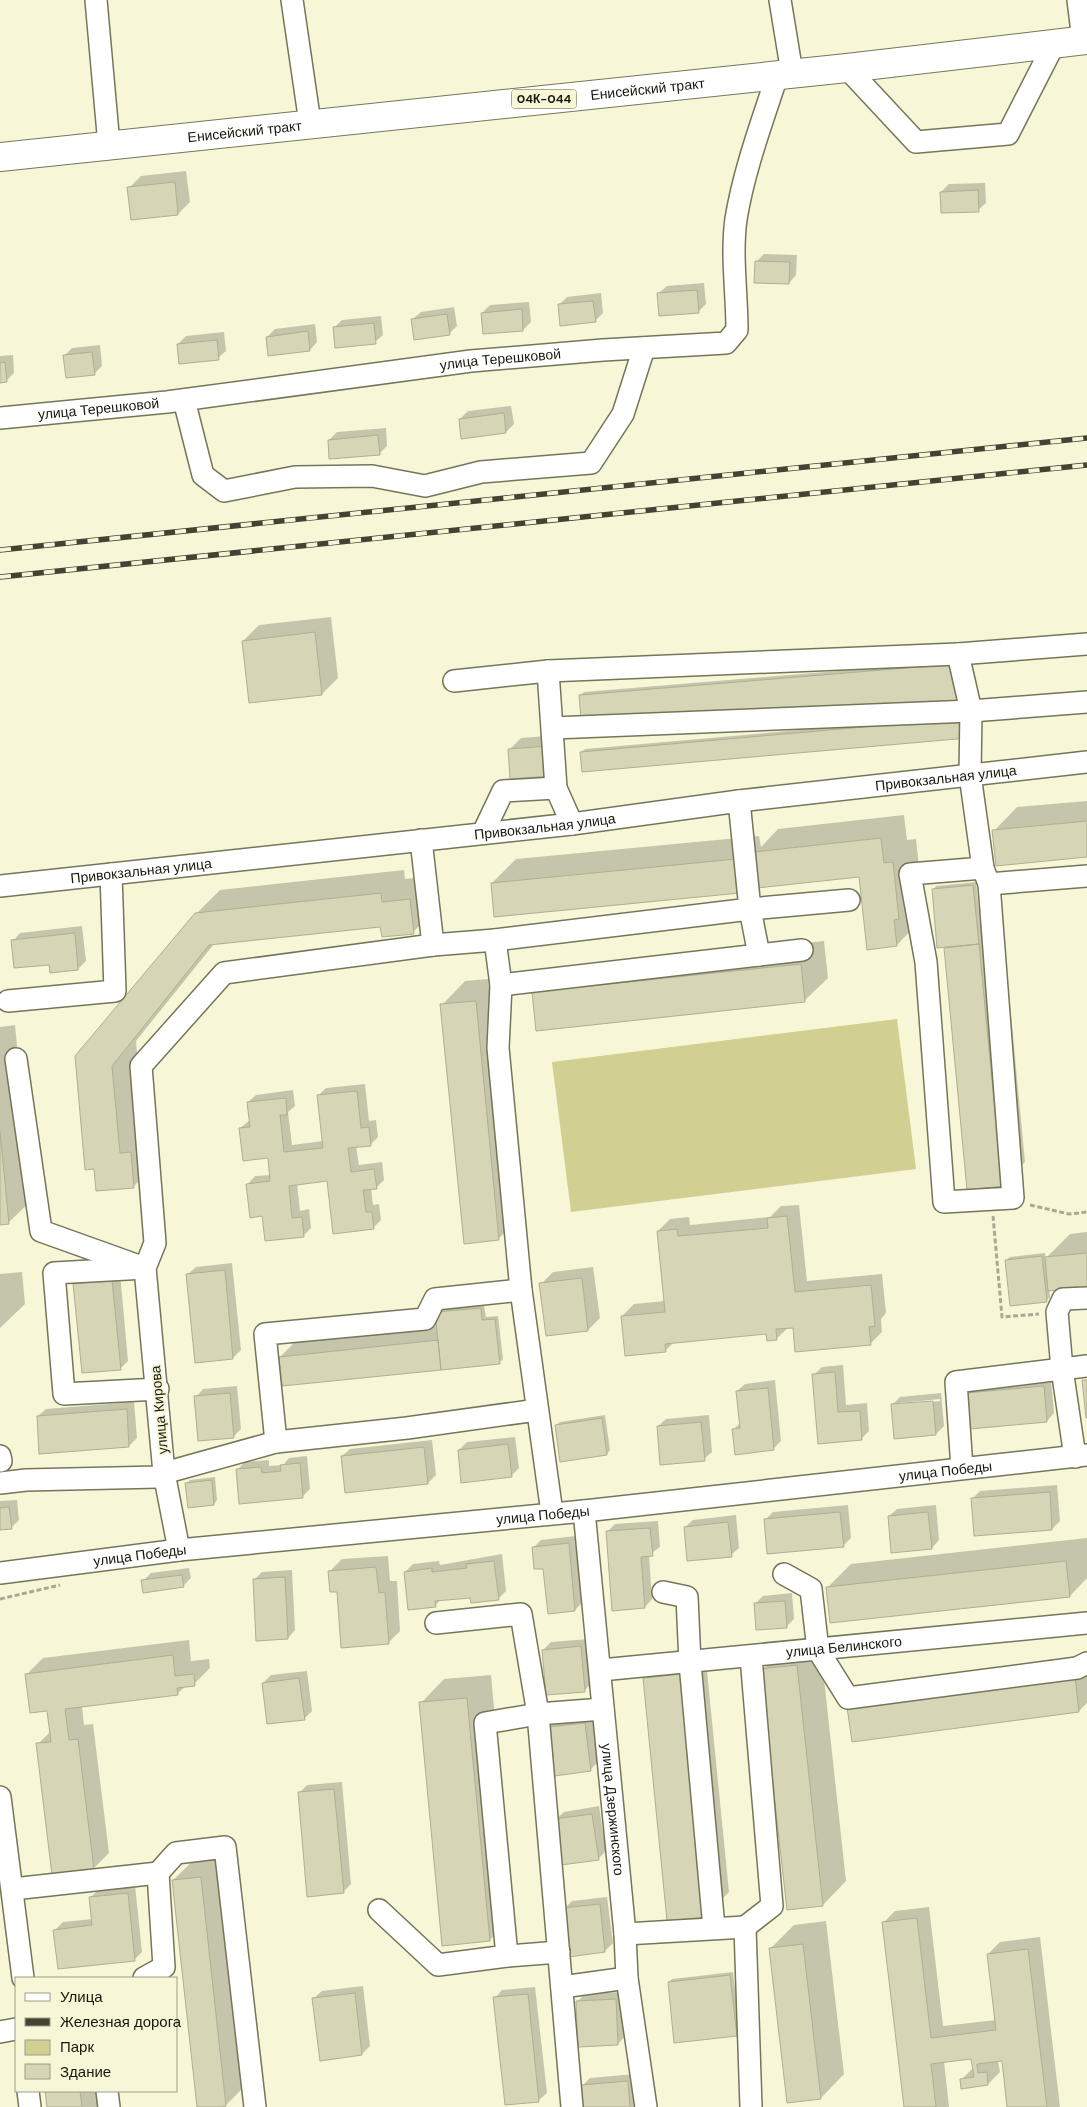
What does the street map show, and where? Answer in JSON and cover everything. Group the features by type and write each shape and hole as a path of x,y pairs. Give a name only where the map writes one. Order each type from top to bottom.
{"main road":[{"name":"Енисейский тракт","path":"0,157 847,68 1085,40"}],"street":[{"path":"96,0 109,145"},
{"path":"292,0 310,123"},
{"path":"780,0 784,74"},
{"path":"1078,0 1085,40"},
{"path":"847,68 916,142 1008,134 1054,44"},
{"name":"улица Терешковой","path":"0,418 184,400 471,361 726,343 738,330 734,257 736,220 754,143 784,74"},
{"path":"184,400 203,475 224,491 295,477 372,476 425,486 481,472 591,463 623,414 644,348"},
{"path":"454,681 548,671 958,654 1087,644"},
{"path":"958,654 971,711 970,775 986,876 1013,1198 944,1202 926,962 910,874 986,876 1087,876"},
{"path":"548,671 556,788 572,824"},
{"path":"553,728 971,711 1087,702"},
{"name":"Привокзальная улица","path":"0,886 572,824 739,801 1087,762"},
{"path":"483,833 503,791 556,788"},
{"path":"739,801 750,909 759,955"},
{"path":"421,840 433,945"},
{"path":"8,1001 115,990 111,874"},
{"path":"145,1268 155,1243 140,1066 224,973 433,945 495,940 750,909 848,900"},
{"path":"495,940 502,985 498,1048 520,1290 552,1514"},
{"path":"502,985 802,950"},
{"path":"16,1059 41,1231 145,1268"},
{"path":"145,1268 54,1273 64,1394 158,1389"},
{"name":"улица Кирова","path":"145,1268 158,1389 164,1473 178,1550"},
{"path":"276,1442 265,1334 424,1320 435,1299 520,1290"},
{"path":"1081,1456 1062,1369 1057,1312 1063,1300 1087,1298"},
{"path":"962,1468 956,1382 1087,1366"},
{"path":"0,1483 26,1480 158,1477 164,1473 276,1442 407,1428 537,1410"},
{"path":"0,1456 1,1461"},
{"name":"улица Победы","path":"0,1573 178,1550 584,1511 1081,1456"},
{"name":"улица Дзержинского","path":"584,1511 601,1670 603,1709 625,1934 627,1978 646,2107"},
{"path":"784,1574 811,1589 818,1650 848,1698 1077,1668 1087,1662"},
{"path":"663,1592 686,1597 690,1663 714,1928"},
{"path":"436,1623 521,1614 538,1714 572,2107"},
{"name":"улица Белинского","path":"601,1670 690,1663 1087,1623"},
{"path":"625,1934 745,1927 772,1906 751,1657"},
{"path":"507,1956 486,1722 538,1714 603,1709"},
{"path":"0,1797 23,1977"},
{"path":"13,1889 158,1873 176,1853 225,1847 255,2107"},
{"path":"146,1977 164,1967 158,1873"},
{"path":"380,1910 438,1965 507,1956 559,1952"},
{"path":"745,1927 752,2107"},
{"path":"562,1987 627,1978"},
{"path":"0,2032 15,2029"},
{"path":"28,2092 30,2107"},
{"path":"107,2092 109,2107"}],"path":[{"path":"1013,1198 1026,1204 1069,1214 1087,1212"},
{"path":"992,1199 1002,1317 1057,1312"}],"green space":[{"path":"897,1019 916,1169 571,1212 552,1062"}],"building":[{"path":"175,182 178,215 131,220 127,187"},
{"path":"978,190 979,212 941,213 940,192"},
{"path":"755,261 790,262 789,284 754,283"},
{"path":"697,290 699,313 659,316 657,293"},
{"path":"593,301 596,322 560,326 558,304"},
{"path":"522,309 523,331 483,334 481,313"},
{"path":"447,314 450,335 414,340 411,319"},
{"path":"374,323 376,344 335,348 333,327"},
{"path":"308,331 310,351 268,356 266,337"},
{"path":"217,340 219,360 179,364 177,344"},
{"path":"92,352 95,375 66,378 63,355"},
{"path":"5,362 7,382 0,383 0,363"},
{"path":"504,413 506,433 461,439 459,419"},
{"path":"378,435 380,455 329,459 328,440"},
{"path":"315,632 322,695 249,703 242,641"},
{"path":"955,664 958,702 582,732 579,695"},
{"path":"966,718 968,738 582,772 580,752"},
{"path":"548,746 551,776 510,779 508,749"},
{"path":"1087,821 1087,857 996,866 992,830"},
{"path":"881,838 884,863 893,862 899,919 894,920 897,946 867,950 859,877 757,888 754,852"},
{"path":"736,859 740,893 494,917 491,883"},
{"path":"973,885 979,944 937,948 932,889"},
{"path":"381,893 382,902 410,899 414,934 382,937 380,927 209,945 112,1066 120,1153 131,1152 134,1188 96,1191 94,1169 85,1170 75,1056 195,913"},
{"path":"75,933 78,970 50,973 49,965 14,968 11,940"},
{"path":"979,944 1002,1186 967,1190 944,948"},
{"path":"801,964 805,1002 536,1031 532,992"},
{"path":"476,1001 499,1240 464,1244 440,1004"},
{"path":"357,1091 361,1128 369,1127 371,1146 348,1148 351,1172 374,1169 377,1189 363,1190 366,1212 372,1212 374,1229 333,1234 327,1181 289,1186 292,1218 302,1217 304,1237 265,1241 262,1216 250,1218 246,1184 270,1181 268,1158 243,1161 239,1128 250,1127 247,1102 286,1098 287,1115 280,1115 284,1152 323,1148 317,1095"},
{"path":"0,1131 9,1224 0,1225"},
{"path":"787,1216 795,1292 871,1285 875,1326 869,1327 871,1345 795,1352 793,1328 776,1329 777,1340 767,1341 766,1334 665,1344 666,1352 625,1356 621,1316 665,1312 657,1231 677,1229 678,1236 768,1228 767,1218"},
{"path":"1087,1253 1087,1287 1048,1291 1045,1257"},
{"path":"1042,1256 1047,1302 1010,1306 1005,1260"},
{"path":"225,1270 233,1359 195,1363 186,1274"},
{"path":"582,1278 588,1331 546,1336 539,1283"},
{"path":"112,1280 121,1370 82,1373 73,1284"},
{"path":"481,1308 482,1320 495,1319 500,1364 441,1370 435,1312"},
{"path":"438,1340 441,1370 282,1386 279,1357"},
{"path":"835,1372 838,1412 860,1411 862,1440 818,1444 812,1374"},
{"path":"1082,1380 1087,1380 1087,1418 1086,1418"},
{"path":"1044,1386 1047,1422 970,1429 966,1393"},
{"path":"768,1388 774,1450 735,1455 732,1429 740,1428 736,1391"},
{"path":"230,1393 234,1438 198,1441 194,1396"},
{"path":"933,1401 936,1435 894,1439 891,1404"},
{"path":"127,1409 129,1447 39,1454 37,1416"},
{"path":"602,1418 607,1455 560,1462 555,1425"},
{"path":"701,1422 705,1461 660,1465 657,1426"},
{"path":"508,1444 512,1477 461,1483 458,1450"},
{"path":"424,1447 428,1484 345,1493 341,1456"},
{"path":"300,1463 303,1498 239,1504 236,1469 261,1467 262,1473 281,1471 280,1465"},
{"path":"212,1480 214,1505 188,1508 185,1483"},
{"path":"1050,1492 1052,1530 974,1536 971,1498"},
{"path":"9,1507 12,1529 0,1530 0,1508"},
{"path":"840,1512 844,1547 767,1554 764,1519"},
{"path":"928,1512 932,1549 891,1553 888,1516"},
{"path":"728,1522 732,1557 687,1561 684,1527"},
{"path":"650,1528 653,1556 641,1557 645,1608 612,1611 606,1531"},
{"path":"569,1543 575,1611 548,1614 543,1569 534,1569 532,1547"},
{"path":"494,1561 499,1600 471,1603 470,1598 435,1601 436,1607 408,1610 404,1572 432,1568 432,1572 467,1568 466,1564"},
{"path":"1066,1561 1070,1597 830,1623 826,1587"},
{"path":"376,1567 379,1593 385,1592 389,1644 341,1648 337,1592 330,1592 328,1571"},
{"path":"182,1575 184,1587 143,1593 141,1580"},
{"path":"285,1577 288,1639 256,1641 253,1579"},
{"path":"785,1601 787,1628 756,1630 754,1603"},
{"path":"581,1646 585,1692 546,1695 542,1650"},
{"path":"173,1655 175,1676 194,1674 195,1686 177,1688 178,1695 65,1709 69,1740 78,1739 94,1870 52,1875 36,1743 51,1742 47,1711 30,1713 25,1674"},
{"path":"797,1665 823,1906 787,1910 760,1669"},
{"path":"682,1674 706,1917 667,1921 643,1678"},
{"path":"1075,1677 1079,1712 852,1742 847,1707"},
{"path":"299,1678 305,1720 267,1724 262,1683"},
{"path":"467,1698 490,1941 442,1946 419,1702"},
{"path":"585,1723 591,1771 547,1777 540,1728"},
{"path":"334,1789 344,1893 307,1897 298,1792"},
{"path":"592,1814 599,1860 561,1865 554,1819"},
{"path":"201,1877 226,2106 221,2107 197,2107 172,1880"},
{"path":"128,1893 135,1961 58,1969 53,1930 92,1925 89,1897"},
{"path":"600,1904 605,1952 569,1957 563,1908"},
{"path":"917,1918 931,2038 996,2030 987,1954 1028,1949 1047,2107 1007,2107 1002,2061 977,2064 978,2073 987,2072 988,2085 961,2089 960,2079 974,2077 971,2059 931,2064 936,2107 904,2107 882,1922"},
{"path":"803,1944 821,2099 787,2103 769,1948"},
{"path":"730,1975 737,2036 674,2043 668,1982"},
{"path":"355,1993 362,2055 320,2061 312,1998"},
{"path":"528,1994 539,2102 505,2105 493,1997"},
{"path":"616,1999 618,2045 578,2047 576,2001"},
{"path":"628,2081 630,2107 583,2107 581,2085"},
{"path":"45,2092 80,2092 82,2107 47,2107"}],"railway":[{"path":"0,550 1087,438"},
{"path":"0,577 1087,465"}]}
